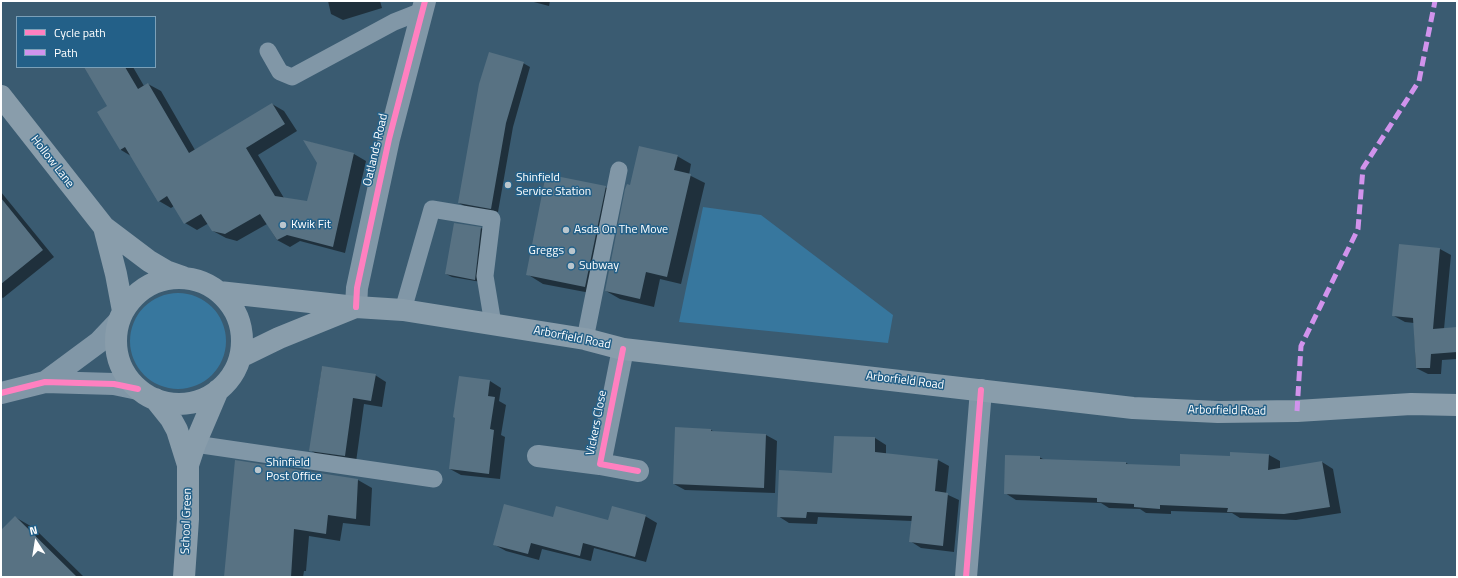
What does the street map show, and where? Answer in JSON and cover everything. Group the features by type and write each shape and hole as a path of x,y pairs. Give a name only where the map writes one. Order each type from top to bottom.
{"main road":[{"name":"Hollow Lane","path":"1,96 104,227 149,261 166,271 183,278"},
{"name":"Hollow Lane","path":"104,227 116,274 120,317"},
{"path":"183,278 202,282 219,292 231,305 239,322 242,339 240,357 232,375 218,390 199,401 177,404 147,394 128,379 121,367 116,352 115,337 120,317 138,292 159,280 183,278"},
{"name":"Arborfield Road","path":"219,292 356,307 403,310 585,339 623,349 1133,408 1218,412 1297,411 1411,404 1457,405"},
{"name":"Arborfield Road","path":"240,357 279,338 356,307"},
{"name":"School Green","path":"188,465 195,444 218,390"},
{"name":"School Green","path":"147,394 170,419 177,430 188,465 188,519 184,577"}],"street":[{"name":"Oatlands Road","path":"356,307 357,288 389,139 424,6"},
{"path":"45,382 100,342 120,317"},
{"name":"Vickers Close","path":"600,464 623,349"},
{"path":"1,393 45,382 114,384 147,394"},
{"path":"966,577 981,390"},
{"name":"Vickers Close","path":"538,456 600,464 638,471"}],"lane":[{"path":"268,51 280,72 292,77 424,6"},
{"path":"585,339 619,170"},
{"path":"403,310 432,209 492,218 485,276 493,324"},
{"path":"195,444 434,479"}],"shaded area":[{"path":"703,207 761,215 893,315 888,343 679,322"},
{"path":"178,293 196,296 212,307 223,323 226,341 223,359 212,375 196,386 178,389 160,386 144,375 133,359 130,341 133,323 144,307 160,296"}],"building":[{"path":"489,52 524,62 506,123 491,209 458,203 479,84"},
{"path":"85,68 126,68 138,89 148,83 189,153 272,103 285,124 246,148 275,196 307,201 317,163 303,140 354,153 333,247 287,235 277,240 260,214 225,234 212,231 201,214 184,224 167,196 158,202 125,147 120,150 97,112 107,106"},
{"path":"639,146 678,155 674,170 691,174 667,277 646,272 640,299 605,291 625,189 627,184 630,185"},
{"name":"Asda On The Move","path":"546,174 606,186 585,287 526,275"},
{"path":"1,198 43,250 1,284"},
{"path":"454,223 481,227 475,280 445,274"},
{"path":"1399,244 1440,248 1433,329 1457,327 1457,352 1431,354 1430,368 1416,368 1413,318 1392,316"},
{"path":"322,366 376,374 371,401 353,398 345,456 309,451"},
{"path":"459,376 490,380 488,396 495,397 490,429 494,430 489,474 449,469 455,418 453,417"},
{"path":"675,427 711,429 711,431 766,434 764,488 673,484"},
{"path":"834,436 875,437 875,452 938,459 935,491 948,493 943,546 909,542 912,516 807,512 806,518 777,517 779,470 832,473"},
{"path":"1230,452 1269,454 1268,470 1322,461 1330,507 1284,514 1227,512 1228,508 1160,505 1160,509 1134,507 1134,504 1097,502 1097,498 1004,494 1005,455 1040,456 1040,459 1126,462 1126,464 1180,466 1180,454 1230,456"},
{"path":"235,460 358,479 356,519 328,515 326,534 294,529 291,577 224,577"},
{"path":"504,504 553,517 556,506 608,520 612,506 646,515 635,557 583,543 580,556 531,543 528,554 493,545"},
{"path":"15,516 77,577 1,577 1,530"}],"marked path":[{"path":"1297,411 1301,346 1358,229 1363,168 1419,81 1435,1"}],"cycle path":[{"path":"356,307 357,288 389,139 425,1"},
{"path":"623,349 600,464 638,471"},
{"path":"1,393 45,382 114,384 138,389"},
{"path":"966,577 981,390"}],"place":[{"name":"Shinfield Service Station","path":"508,185"},
{"name":"Kwik Fit","path":"283,225"},
{"name":"Asda On The Move","path":"566,230"},
{"name":"Greggs","path":"572,251"},
{"name":"Subway","path":"571,266"},
{"name":"Shinfield Post Office","path":"258,470"}]}
